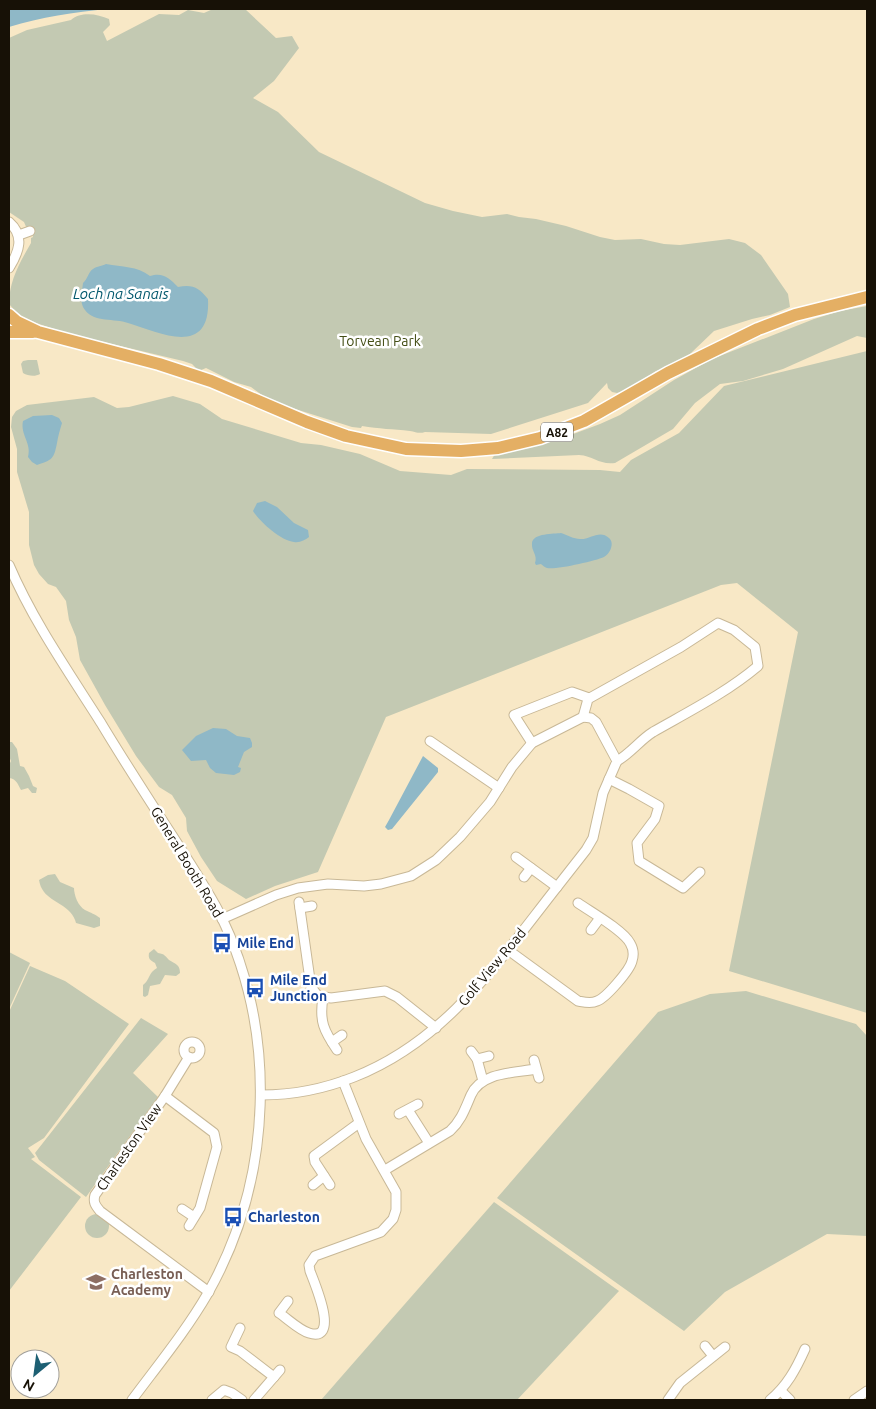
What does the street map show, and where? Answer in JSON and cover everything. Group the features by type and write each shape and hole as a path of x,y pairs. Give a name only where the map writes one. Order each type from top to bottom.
{"highway":[{"name":"A82","path":"9,315 17,322 38,332 188,372 307,422 346,436 406,450 461,451 498,448 540,438 584,421 704,354 758,329 795,315 867,297"},
{"name":"A82","path":"9,332 38,332"}],"street":[{"path":"9,222 19,235 20,242 17,253 9,268"},
{"path":"19,235 30,231"},
{"name":"General Booth Road","path":"9,565 23,598 130,771 204,885 222,919 248,989 258,1043 261,1095 258,1141 249,1188 231,1245 209,1292 183,1332 132,1400"},
{"path":"222,919 276,895 298,888 328,884 364,886 382,884 411,876 426,868 449,849 490,802 512,767 532,742 583,717 591,718 596,722 617,761 651,733 678,719 746,676 758,666 755,647 734,630 718,623 588,698 583,717"},
{"path":"532,742 514,715 572,692 588,698"},
{"path":"430,741 499,788"},
{"name":"Golf View Road","path":"261,1095 307,1091 343,1081 395,1058 436,1028 467,999 586,850 593,838 603,793 617,761"},
{"path":"609,779 659,806 655,819 637,843 639,862 683,888 700,872"},
{"path":"516,857 557,887"},
{"path":"524,877 532,868"},
{"path":"508,950 578,1001 588,1003 598,1001 605,996 627,970 632,962 633,952 630,942 622,934 578,903"},
{"path":"312,906 300,905 311,987 318,996 324,998 385,991 397,996 436,1028"},
{"path":"592,930 600,918"},
{"path":"324,998 321,1017 323,1027 334,1046 342,1035"},
{"path":"471,1051 477,1059 483,1081"},
{"path":"477,1059 488,1056"},
{"name":"Charleston View","path":"188,1057 165,1096 95,1195 94,1201 95,1206 100,1211 209,1292"},
{"path":"385,1170 450,1131 457,1124 476,1086 483,1081 536,1069"},
{"path":"288,1301 276,1310 307,1332 317,1333 322,1330 326,1321 310,1271 309,1265 311,1260 320,1253 372,1236 388,1226 393,1219 397,1201 396,1192 359,1123 343,1081"},
{"name":"Charleston View","path":"165,1096 214,1133 217,1140 217,1147 202,1199 189,1226"},
{"path":"418,1104 403,1112 429,1143"},
{"path":"330,1184 313,1159 315,1153 359,1123"},
{"path":"313,1185 324,1176"},
{"path":"182,1210 194,1217"},
{"path":"240,1328 227,1345 277,1373 254,1400"},
{"path":"705,1346 713,1356"},
{"path":"668,1400 680,1383 724,1347"},
{"path":"770,1400 781,1391 796,1369 805,1349"},
{"path":"212,1400 224,1390 242,1400"},
{"path":"781,1391 790,1400"},
{"path":"854,1400 867,1391"}],"green space":[{"name":"Torvean Park","path":"213,9 245,9 276,38 292,36 299,48 274,81 253,98 278,112 319,152 425,203 453,211 482,217 507,214 536,219 615,240 641,239 680,245 729,239 745,243 761,255 788,294 790,307 770,315 714,331 690,354 670,367 656,371 627,390 617,393 612,392 608,388 607,383 588,403 491,434 419,433 362,426 361,428 352,427 270,401 251,387 234,382 206,368 199,371 192,364 183,361 66,333 36,323 18,314 9,304 9,296 16,272 33,237 31,228 27,229 24,222 9,212 9,38 27,30 90,14 109,19 110,25 103,32 107,41 159,14 179,15 188,10 204,13"},
{"path":"867,306 867,338 857,336 783,369 743,381 720,384 695,403 673,429 615,463 605,463 579,455 492,459 495,454 560,439 620,415 674,380 712,359 814,319 840,311"},
{"path":"867,351 867,1013 729,971 798,632 737,583 721,585 386,717 318,872 275,886 246,899 217,881 187,831 186,818 172,795 159,787 136,756 80,660 66,601 56,587 48,584 39,574 34,565 29,545 29,512 17,472 17,449 11,427 12,417 16,411 27,405 94,397 117,408 129,407 173,396 200,404 222,419 301,443 321,445 360,454 400,471 451,475 467,469 600,470 620,472 631,460 679,433 724,386"},
{"path":"37,360 40,374 32,376 23,373 21,364 23,361"},
{"path":"9,742 12,742 17,749 20,766 24,767 33,786 37,788 36,793 32,793 28,788 21,790 16,781 9,778 9,765 11,761"},
{"path":"55,874 60,882 74,888 80,906 100,918 100,926 94,928 76,923 74,917 66,908 47,896 39,880 48,875"},
{"path":"154,949 177,965 180,973 176,976 165,975 160,984 150,986 148,995 145,997 143,996 143,985 157,968 149,957 149,953"},
{"path":"9,952 30,963 9,1009"},
{"path":"30,966 65,981 129,1024 44,1138 28,1148 35,1157 31,1159 81,1197 9,1291 9,1012"},
{"path":"746,991 856,1024 867,1036 867,1236 827,1234 725,1292 684,1331 497,1198 658,1012 710,994"},
{"path":"141,1018 168,1034 133,1073 158,1097 86,1197 39,1160 35,1153"},
{"path":"494,1202 619,1291 517,1400 321,1400"},
{"path":"97,1214 105,1218 109,1226 105,1234 97,1238 89,1234 85,1226 89,1218"}],"water":[{"path":"9,9 108,9 58,15 9,27"},
{"name":"Loch na Sanais","path":"106,264 135,269 150,276 162,275 178,287 188,286 202,292 208,299 207,317 201,329 192,335 181,337 154,332 123,322 99,319 89,314 82,304 83,283 91,270"},
{"path":"52,415 59,418 62,423 55,452 52,458 37,465 28,457 29,452 23,431 23,421 33,416"},
{"path":"265,501 277,507 294,523 308,530 309,537 300,542 294,542 283,538 271,530 253,511 257,503"},
{"path":"561,533 580,539 602,534 611,540 611,548 604,557 576,565 546,568 541,564 536,565 532,546 533,540 540,536"},
{"path":"213,728 226,729 237,736 250,738 252,747 244,752 238,767 241,768 240,772 234,775 216,773 210,768 206,760 191,761 182,750 196,736"},
{"path":"423,756 438,768 438,772 392,829 388,830 385,827"}],"place":[{"name":"Mile End","path":"222,943"},
{"name":"Mile End Junction","path":"255,988"},
{"name":"Charleston","path":"233,1217"},
{"name":"Charleston Academy","path":"96,1282"}]}
